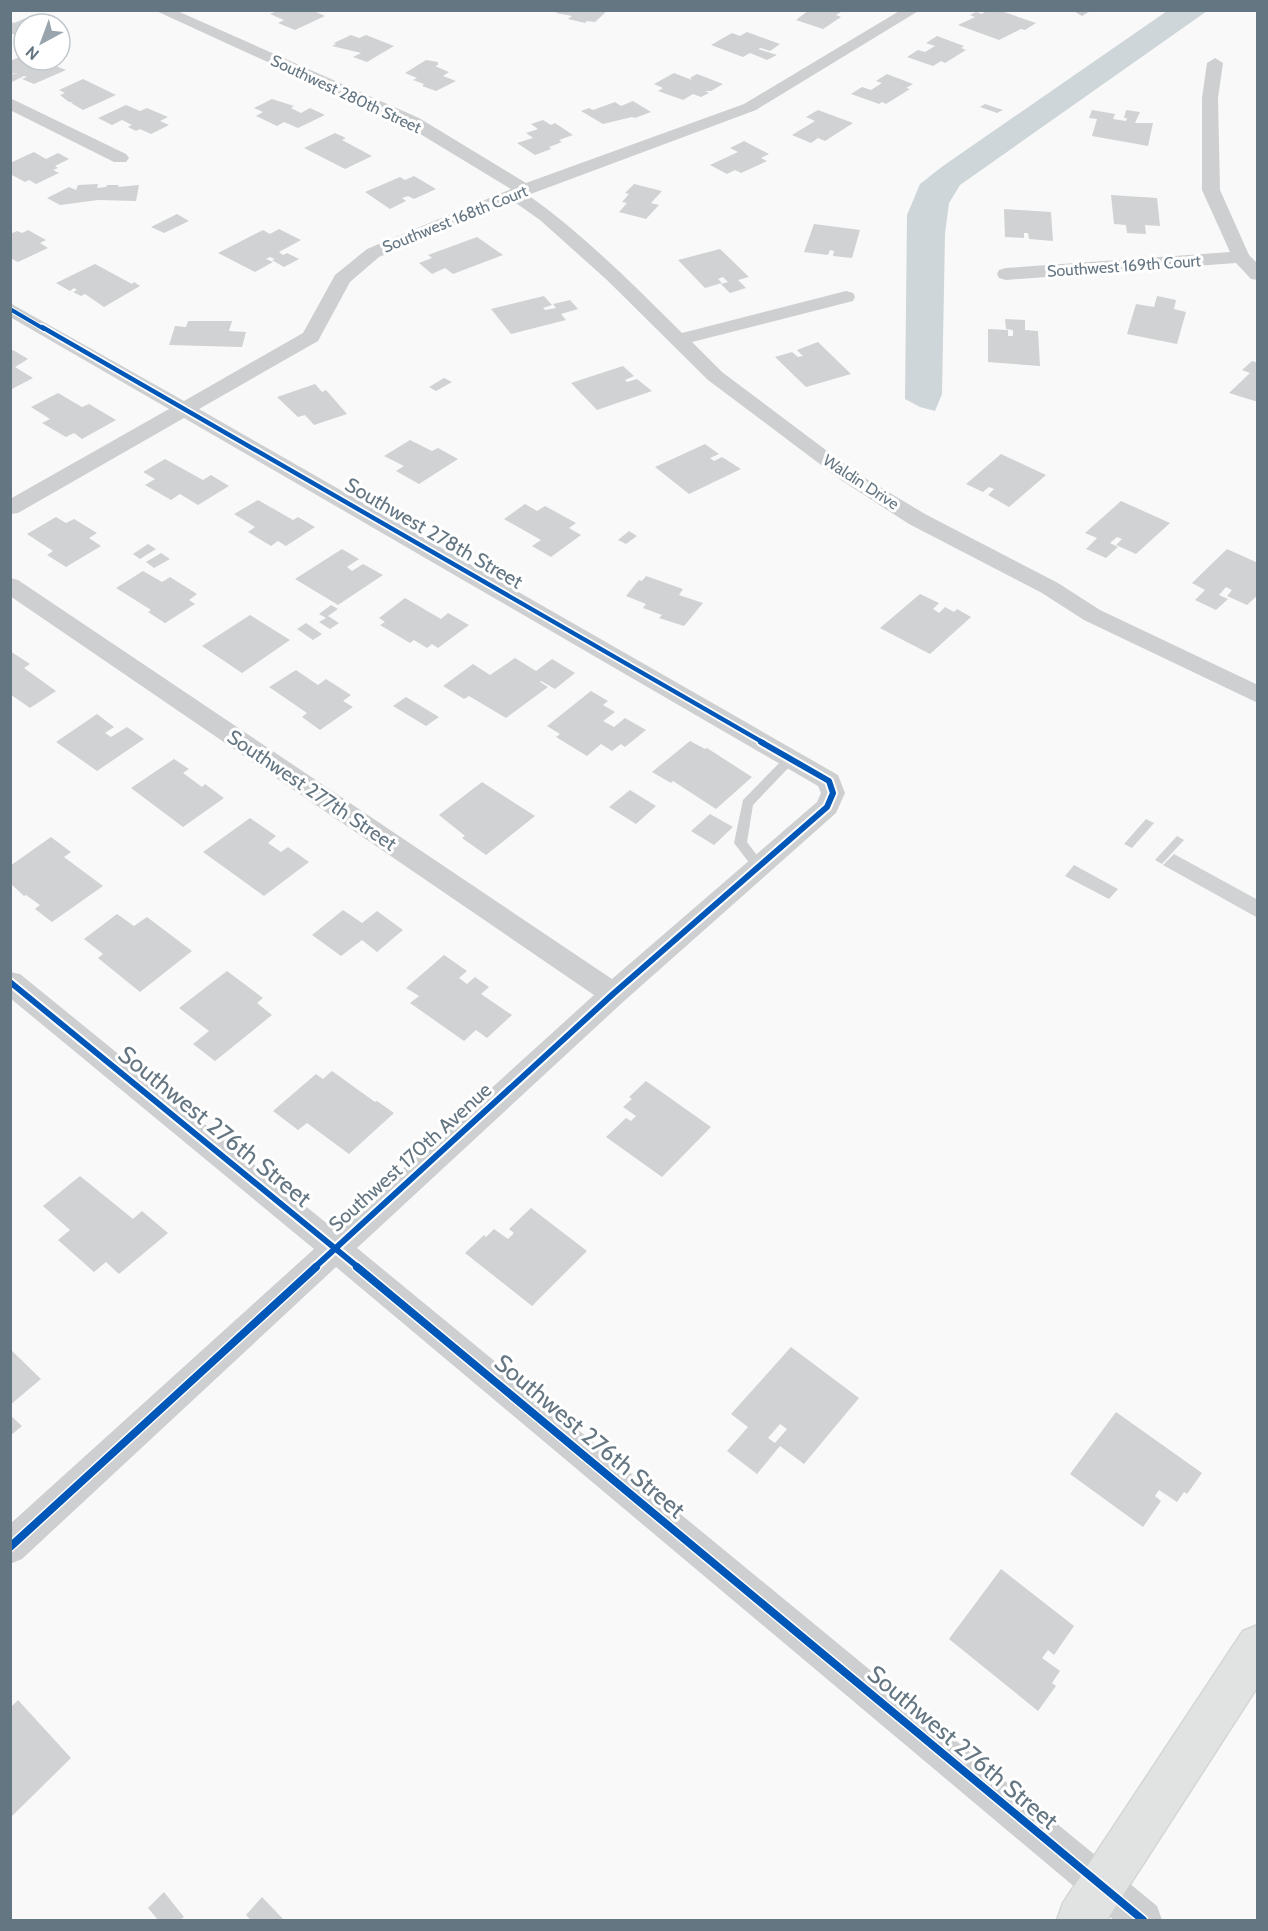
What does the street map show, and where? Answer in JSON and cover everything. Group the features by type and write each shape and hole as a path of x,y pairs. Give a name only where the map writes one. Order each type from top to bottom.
{"street":[{"name":"Southwest 280th Street","path":"161,10 413,122 520,192"},
{"name":"Southwest 168th Court","path":"10,508 311,338 342,279 372,253 520,192 750,107 913,10"},
{"path":"1215,63 1210,98 1212,190 1241,257 1257,275"},
{"path":"10,104 120,158"},
{"name":"Waldin Drive","path":"520,192 680,339 715,376 819,455 917,519 1050,588 1092,615 1255,690"},
{"name":"Southwest 169th Court","path":"1006,274 1241,257"},
{"path":"680,339 846,297"},
{"name":"Southwest 278th Street","path":"10,309 829,781 833,793"},
{"name":"Southwest 277th Street","path":"10,585 613,994"},
{"name":"Southwest 170th Avenue","path":"10,1547 613,994 827,807 833,793"},
{"name":"Southwest 276th Street","path":"10,982 335,1248 797,1632 1091,1903 1143,1920"},
{"path":"1091,1903 1257,1646"}],"lane":[{"path":"759,866 741,843 747,803 790,759"}],"shaded area":[{"path":"1167,11 1207,11 960,185 949,203 945,234 942,394 935,411 920,407 905,399 907,215 920,184"}],"building":[{"path":"279,10 312,10 325,16 295,30 278,23 284,20 270,14"},
{"path":"559,10 608,10 595,22 585,23 568,19 572,16 556,13"},
{"path":"809,10 844,10 836,15 841,17 823,29 796,20"},
{"path":"987,10 998,10 1036,23 999,40 958,25 975,17 970,15 976,12 982,14"},
{"path":"10,21 12,22 12,34 10,33"},
{"path":"747,32 780,44 770,51 758,49 777,55 767,60 750,53 743,57 711,45 732,33 740,36"},
{"path":"351,35 359,38 366,35 394,46 367,62 353,57 361,53 332,46"},
{"path":"937,36 964,46 961,48 966,50 945,63 941,61 933,66 907,57 918,50 925,52 935,46 926,43"},
{"path":"12,60 12,72 61,72 34,84 22,79 27,77 24,76 10,83 10,75 18,73 10,74 10,61"},
{"path":"426,60 438,62 435,66 449,72 443,76 456,81 436,91 422,86 424,84 413,80 417,78 405,73"},
{"path":"674,73 692,80 690,78 697,74 723,84 711,91 705,91 709,93 701,97 693,94 683,100 658,91 663,88 654,84"},
{"path":"887,74 913,84 906,88 910,89 886,104 882,102 879,104 851,94 862,87 871,90 882,83 876,81"},
{"path":"83,79 116,95 83,110 60,95 65,93 59,90"},
{"path":"272,99 294,106 291,108 301,113 310,108 325,115 298,128 284,122 277,126 256,116 263,112 254,108"},
{"path":"633,101 651,112 635,118 603,124 581,111 589,108 593,110 615,102 621,106"},
{"path":"985,104 1003,110 997,113 980,107"},
{"path":"126,105 140,111 147,108 168,117 160,121 169,125 151,134 140,129 136,131 128,127 132,125 122,120 112,125 98,118"},
{"path":"818,110 853,123 825,141 818,138 811,143 792,135 815,121 806,117"},
{"path":"1092,110 1115,114 1113,119 1126,121 1127,118 1124,118 1126,110 1140,112 1135,123 1153,123 1148,146 1092,136 1097,119 1089,118"},
{"path":"543,120 551,125 555,123 573,135 559,140 562,142 549,147 551,149 535,155 517,143 533,138 526,133 538,129 531,124"},
{"path":"335,133 346,138 342,140 372,156 345,169 304,148"},
{"path":"744,141 769,154 761,158 767,161 741,173 735,170 727,174 710,165 738,152 730,148"},
{"path":"34,152 46,159 58,153 69,159 55,166 58,168 53,170 59,173 36,184 29,180 25,182 10,174 10,163"},
{"path":"414,176 436,189 414,199 408,196 402,198 406,201 390,209 365,192 400,177 405,180"},
{"path":"98,184 97,188 107,185 119,185 118,187 139,185 136,201 98,200 60,205 47,198 69,187 76,190 78,185"},
{"path":"634,184 662,191 651,203 659,205 646,219 619,212 627,203 622,202 629,194 625,193"},
{"path":"1111,195 1157,198 1160,226 1145,225 1146,234 1127,233 1126,225 1114,224"},
{"path":"1004,209 1051,212 1053,241 1029,239 1028,233 1024,233 1024,238 1005,237"},
{"path":"177,214 189,221 164,233 151,227"},
{"path":"814,224 860,230 852,258 833,256 834,251 830,250 828,255 804,252"},
{"path":"279,229 301,240 279,252 299,259 284,267 270,257 266,259 273,262 255,272 218,253 263,230 270,234"},
{"path":"28,230 46,240 40,243 48,248 18,262 10,258 10,234"},
{"path":"477,237 503,255 453,274 445,268 432,274 419,263 432,258 428,255"},
{"path":"720,249 749,277 738,280 746,288 730,293 721,284 728,282 723,277 718,279 722,283 705,288 678,260"},
{"path":"95,264 140,286 104,307 85,294 81,296 73,292 77,290 74,288 70,291 56,283"},
{"path":"544,296 552,305 543,308 545,310 556,308 553,304 570,300 578,309 561,314 566,320 511,334 491,309"},
{"path":"1157,296 1176,300 1174,309 1186,312 1177,344 1127,334 1136,304 1154,307"},
{"path":"1005,319 1025,320 1025,330 1038,331 1040,366 988,362 988,329 1008,330 1008,336 1013,336 1013,330 1006,329"},
{"path":"188,321 232,321 229,331 246,332 242,347 169,345 175,326 186,327"},
{"path":"818,342 851,374 806,387 775,357 792,352 798,357 803,356 797,350"},
{"path":"13,350 28,359 15,367 33,378 10,390 10,352"},
{"path":"1252,361 1258,363 1258,402 1229,393 1250,373 1242,370"},
{"path":"623,366 634,376 625,380 627,382 637,379 652,391 597,410 571,383"},
{"path":"444,378 452,382 436,391 429,387"},
{"path":"315,384 322,392 326,390 347,414 314,425 305,415 298,417 277,397"},
{"path":"58,393 82,407 89,404 116,420 82,439 74,433 66,437 42,423 50,419 31,407"},
{"path":"410,440 432,451 438,448 458,459 419,484 396,471 404,466 384,456"},
{"path":"705,444 719,454 710,458 714,461 722,457 741,469 689,494 655,467"},
{"path":"1001,454 1046,475 1009,507 988,495 994,489 989,487 983,492 966,484"},
{"path":"165,459 203,480 211,475 229,486 198,505 180,494 171,500 145,485 155,479 143,472"},
{"path":"258,500 293,520 298,517 315,527 286,546 278,541 271,546 248,532 255,527 234,514"},
{"path":"1121,501 1170,523 1136,554 1116,545 1122,539 1117,537 1110,543 1118,547 1106,558 1086,549 1097,538 1085,533"},
{"path":"525,504 537,511 545,506 576,523 569,528 581,535 551,557 532,546 541,540 504,519"},
{"path":"56,517 66,523 74,519 97,533 89,538 101,546 66,567 47,555 53,551 27,534"},
{"path":"629,531 637,536 626,544 618,540"},
{"path":"148,544 156,549 140,559 133,554"},
{"path":"342,549 359,559 347,567 352,571 363,564 383,575 338,605 295,579"},
{"path":"1227,549 1258,563 1258,595 1247,605 1227,596 1232,590 1226,587 1219,595 1228,599 1216,610 1195,600 1205,590 1192,583"},
{"path":"161,553 170,559 154,568 146,562"},
{"path":"143,571 162,582 170,577 197,594 189,600 195,604 165,623 148,612 151,610 116,588"},
{"path":"646,576 683,589 679,595 703,603 684,626 659,618 662,615 643,608 646,604 626,596 639,580 642,581"},
{"path":"920,594 939,603 933,609 939,613 945,607 954,612 957,609 971,617 930,654 880,628"},
{"path":"405,598 441,619 448,613 469,625 438,648 432,644 427,648 414,640 410,643 380,625 385,622 379,618"},
{"path":"331,605 338,609 328,616 339,623 330,629 319,622 326,618 319,614"},
{"path":"250,615 290,640 242,673 202,646"},
{"path":"306,623 322,634 313,640 297,629"},
{"path":"10,651 30,664 24,668 56,691 30,708 10,694"},
{"path":"515,658 536,671 552,659 575,673 555,689 541,681 548,687 506,718 469,696 464,699 443,686 473,664 490,675"},
{"path":"296,670 318,685 326,679 351,695 343,701 353,707 320,730 302,717 307,713 269,687"},
{"path":"591,691 608,701 603,705 615,712 603,721 614,727 625,718 646,730 625,747 621,744 612,751 601,744 587,756 556,737 560,734 547,726"},
{"path":"406,697 439,717 426,726 393,706"},
{"path":"97,714 114,727 105,733 111,737 127,727 144,739 97,771 56,742"},
{"path":"690,741 707,748 752,777 716,809 673,781 671,783 652,772"},
{"path":"174,759 189,769 183,773 202,787 205,784 224,798 183,827 131,788"},
{"path":"482,782 535,816 486,855 462,838 465,836 439,815"},
{"path":"630,790 656,806 636,824 609,807"},
{"path":"710,814 733,827 714,845 691,831"},
{"path":"250,818 276,836 268,843 281,852 288,847 309,862 264,896 203,852"},
{"path":"1146,819 1154,823 1132,848 1124,844"},
{"path":"1177,836 1184,840 1162,864 1155,860"},
{"path":"51,837 71,852 64,857 103,886 52,922 35,909 40,905 26,895 24,896 10,883 10,866"},
{"path":"1174,854 1258,900 1258,918 1163,865"},
{"path":"1074,865 1118,889 1109,899 1065,876"},
{"path":"343,910 362,923 377,911 403,930 377,952 362,940 341,956 312,935"},
{"path":"117,914 134,926 147,917 192,951 140,992 98,958 103,954 84,939"},
{"path":"444,955 467,971 459,978 467,984 475,977 489,987 481,994 512,1015 487,1038 476,1030 464,1041 410,1003 419,996 406,988"},
{"path":"227,971 263,998 257,1003 272,1015 215,1061 193,1044 209,1031 179,1008"},
{"path":"332,1071 394,1113 349,1154 307,1123 298,1130 273,1111 316,1074 323,1079"},
{"path":"646,1081 711,1127 662,1177 606,1137 626,1118 631,1121 636,1116 623,1107 632,1099 629,1097"},
{"path":"80,1176 133,1219 142,1211 168,1233 119,1274 106,1262 94,1272 58,1240 70,1230 43,1206"},
{"path":"531,1208 587,1251 532,1306 465,1253 494,1229 508,1239 514,1233 509,1229"},
{"path":"791,1347 859,1398 804,1464 780,1446 757,1474 727,1451 748,1427 731,1414","holes":["780,1424 787,1429 775,1443 768,1438"]},
{"path":"10,1349 41,1379 10,1405"},
{"path":"1116,1412 1202,1473 1187,1494 1184,1492 1177,1502 1159,1490 1155,1496 1161,1501 1143,1527 1070,1474"},
{"path":"10,1415 22,1426 10,1436"},
{"path":"1001,1569 1074,1626 1054,1655 1048,1650 1042,1658 1060,1671 1052,1683 1056,1686 1038,1711 949,1639"},
{"path":"18,1700 71,1758 10,1818 10,1708"},
{"path":"164,1892 184,1917 180,1920 158,1920 148,1908"},
{"path":"262,1897 284,1920 251,1920 246,1915"}],"cycle path":[{"path":"10,309 829,781 833,793 827,807 613,994 10,1547"},
{"path":"10,982 335,1248 1143,1920"}]}
